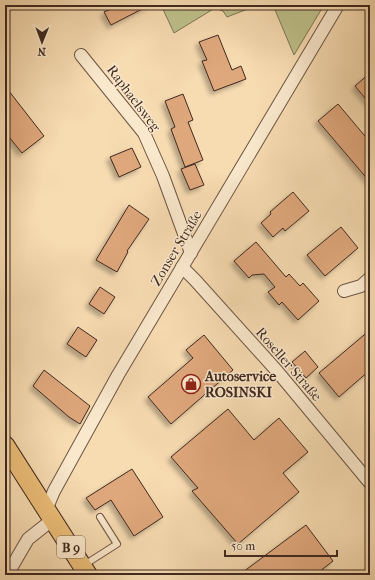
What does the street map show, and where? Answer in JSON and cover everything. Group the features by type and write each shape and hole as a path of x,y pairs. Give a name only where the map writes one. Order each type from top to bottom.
{"main road":[{"name":"B 9","path":"5,445 85,570"}],"street":[{"name":"Zonser Straße","path":"49,515 54,491 118,375 338,5"},
{"name":"Raphaelsweg","path":"81,54 144,133 163,176 191,253"},
{"name":"Roseller Straße","path":"182,267 196,280 277,371 370,482"},
{"path":"344,291 361,286 370,278"},
{"path":"7,575 28,539 49,515"}],"lane":[{"path":"85,570 118,544 100,517"}],"green space":[{"path":"161,5 258,5 227,17 223,11 215,8 174,33"},
{"path":"273,5 324,5 294,55"}],"building":[{"path":"109,5 150,5 111,25 104,12 111,9"},
{"path":"218,35 232,70 241,66 246,79 214,91 202,61 207,60 199,42"},
{"path":"370,73 370,104 355,86"},
{"path":"5,86 44,136 22,153 5,132"},
{"path":"183,94 193,120 188,122 203,160 185,167 171,129 175,127 165,101"},
{"path":"338,104 370,142 370,182 318,121"},
{"path":"132,148 141,167 119,177 110,157"},
{"path":"195,164 204,185 190,190 181,169"},
{"path":"293,192 309,211 285,231 283,228 273,237 261,223 271,214 270,212"},
{"path":"129,205 149,219 127,251 128,252 117,272 96,260"},
{"path":"341,227 358,248 325,276 307,255"},
{"path":"256,242 286,277 289,274 300,286 303,283 319,301 298,320 282,302 279,305 268,292 275,287 264,274 252,275 249,278 234,261"},
{"path":"100,287 115,297 104,314 89,304"},
{"path":"78,327 97,340 86,357 67,344"},
{"path":"370,330 370,370 339,397 319,373"},
{"name":"Autoservice ROSINSKI","path":"204,335 233,370 171,424 148,397 193,358 186,350"},
{"path":"305,351 318,367 306,378 292,362"},
{"path":"44,370 90,406 80,424 69,417 33,386"},
{"path":"228,409 254,440 279,418 308,452 283,473 299,492 238,544 192,491 198,488 171,457"},
{"path":"132,469 163,517 134,536 111,500 95,510 86,498"},
{"path":"306,525 333,561 315,575 239,575"}],"place":[{"name":"Autoservice ROSINSKI","path":"191,384"}]}
